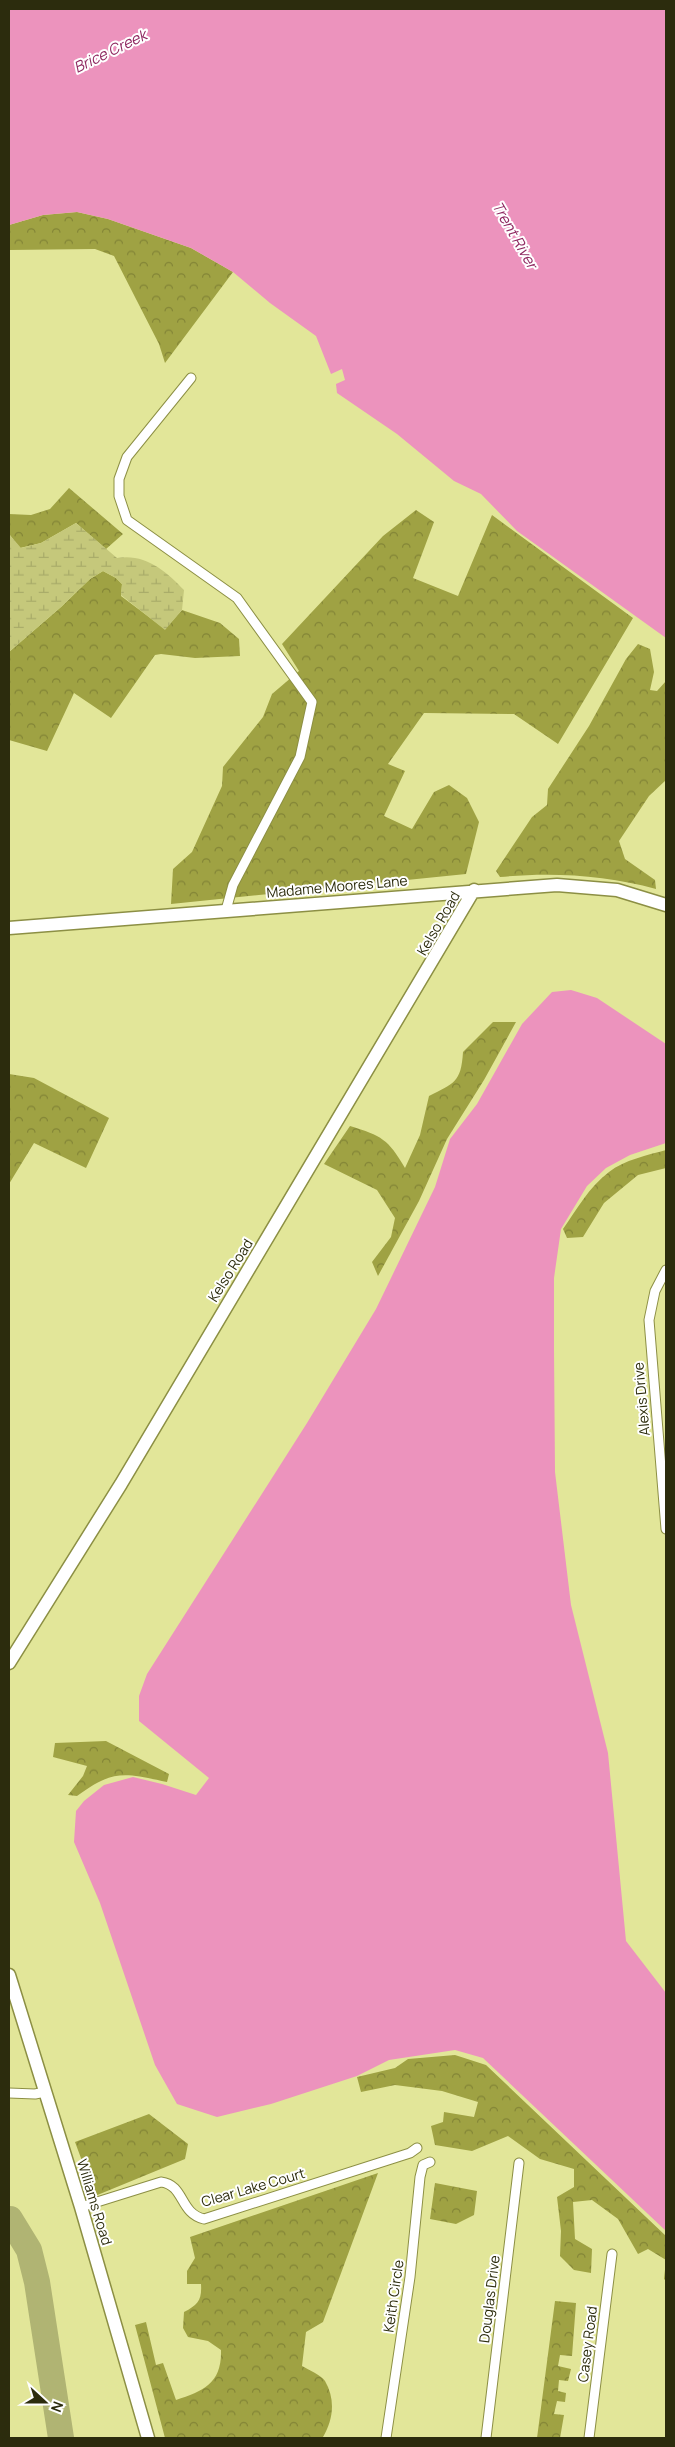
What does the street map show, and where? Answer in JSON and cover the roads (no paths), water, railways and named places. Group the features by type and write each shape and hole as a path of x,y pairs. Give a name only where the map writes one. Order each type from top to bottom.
{"street":[{"path":"191,378 127,457 119,479 119,496 127,520 237,598 312,702 300,757 233,885 226,910"},
{"name":"Madame Moores Lane","path":"9,928 474,890 557,885 588,886 617,890 666,905"},
{"name":"Kelso Road","path":"9,1663 121,1484 474,890"},
{"name":"Alexis Drive","path":"666,1270 655,1291 649,1320 666,1529"},
{"name":"Williams Road","path":"9,1975 81,2207 148,2438"},
{"path":"9,2093 36,2094 45,2092"},
{"name":"Clear Lake Court","path":"81,2207 161,2182 169,2183 175,2188 188,2210 195,2216 204,2218 410,2153 417,2148"},
{"name":"Keith Circle","path":"386,2438 410,2277 420,2177 423,2165 430,2162"},
{"name":"Douglas Drive","path":"486,2438 519,2163"},
{"name":"Casey Road","path":"589,2438 612,2254"}],"water":[{"path":"9,9 666,9 666,638 517,531 481,494 454,481 397,434 337,393 336,384 345,380 342,369 331,374 316,336 270,303 233,272 191,248 108,219 77,212 43,215 9,225"},
{"path":"571,990 597,998 666,1044 666,1143 630,1155 606,1168 587,1186 561,1229 554,1278 554,1350 555,1472 571,1605 608,1753 626,1941 666,1993 666,2231 483,2058 455,2050 389,2060 357,2076 271,2104 217,2117 177,2104 155,2065 100,1903 74,1842 76,1811 84,1801 104,1785 133,1777 196,1795 209,1778 139,1721 139,1696 147,1674 307,1423 376,1309 435,1187 450,1139 477,1104 522,1024 552,992"}],"water label":[{"name":"Brice Creek","path":"110,51"},
{"name":"Trent River","path":"515,235"}]}
